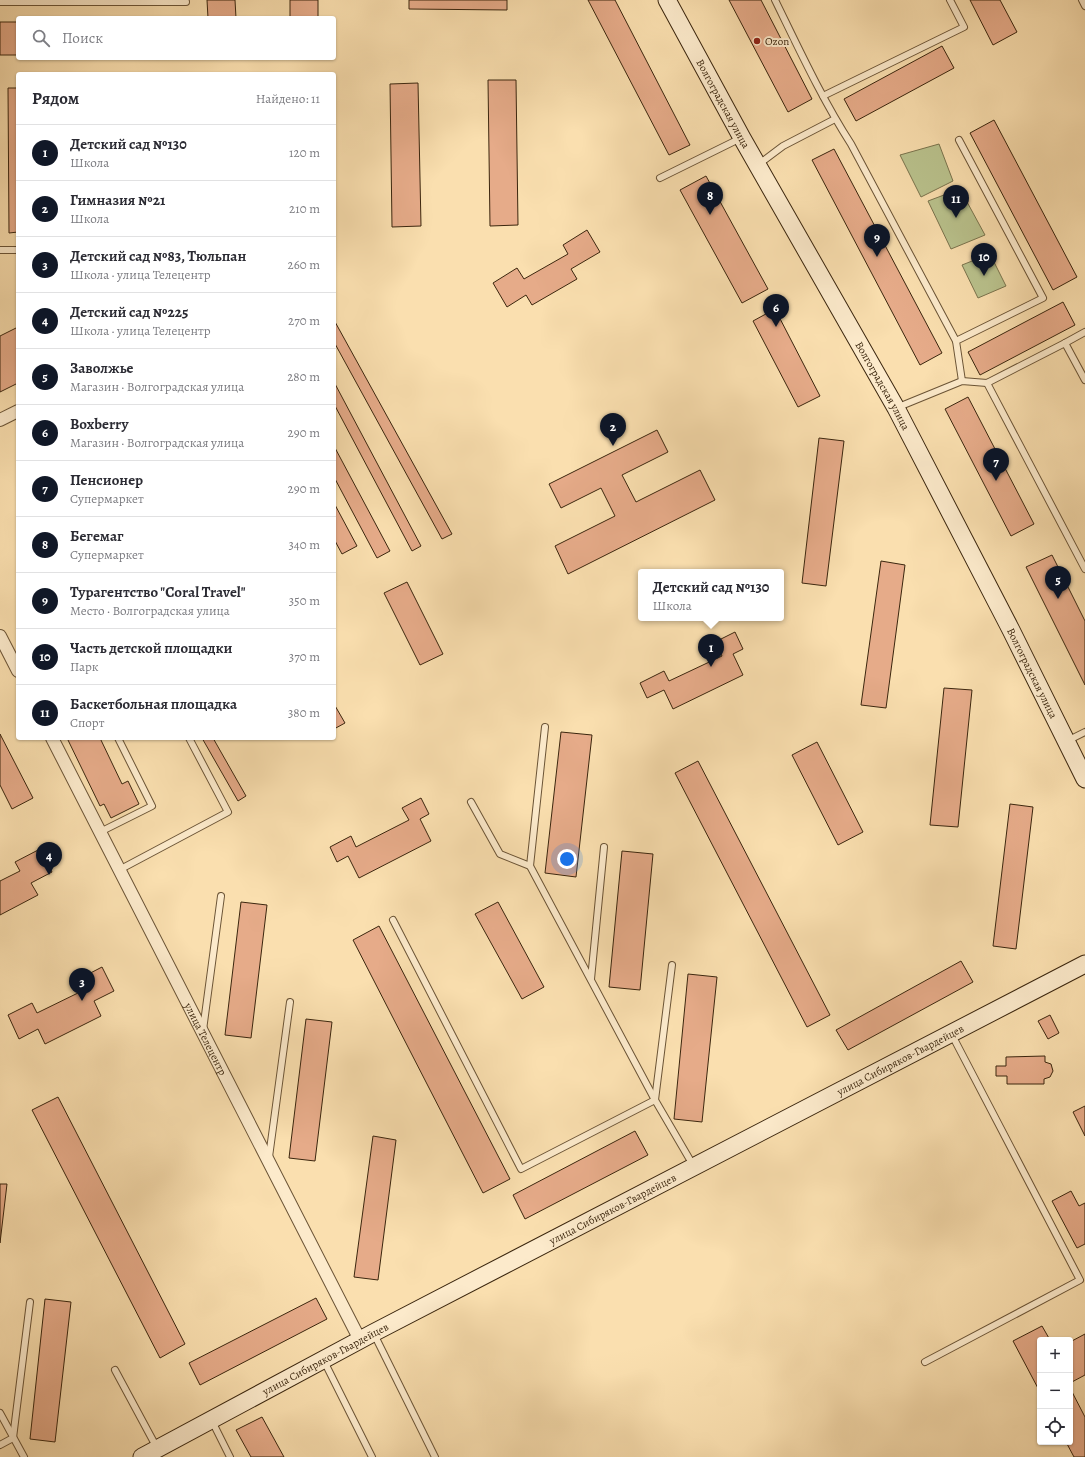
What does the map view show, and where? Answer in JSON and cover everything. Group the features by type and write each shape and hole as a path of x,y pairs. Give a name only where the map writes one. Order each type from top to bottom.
{"street":[{"name":"Волгоградская улица","path":"667,0 742,138 896,408 1011,630 1085,779"},
{"path":"0,420 16,412"},
{"path":"0,636 16,667"},
{"name":"улица Телецентр","path":"53,740 268,1160 367,1336"},
{"name":"улица Сибиряков-Гвардейцев","path":"149,1454 367,1336 1085,964"}],"lane":[{"path":"775,0 835,119 851,144 956,342 962,381"},
{"path":"823,96 964,27 950,0"},
{"path":"1082,0 1085,6"},
{"path":"0,2 186,2"},
{"path":"758,166 783,146 835,119"},
{"path":"660,178 742,138"},
{"path":"956,342 1043,298 959,140"},
{"path":"0,250 16,250"},
{"path":"896,408 962,381 987,382 1085,332"},
{"path":"1065,343 1085,380"},
{"path":"987,382 1085,569"},
{"path":"545,727 530,866 590,980 693,1167"},
{"path":"1066,742 1085,732"},
{"path":"100,832 152,806 119,740"},
{"path":"120,870 228,812 190,740"},
{"path":"471,802 500,854 530,866"},
{"path":"590,980 604,847"},
{"path":"203,1032 221,896"},
{"path":"394,920 521,1169 655,1100"},
{"path":"655,1100 672,965"},
{"path":"268,1160 290,1002"},
{"path":"925,1362 1080,1280 951,1033"},
{"path":"13,1438 30,1302"},
{"path":"367,1336 435,1457"},
{"path":"323,1360 372,1457"},
{"path":"115,1370 149,1454"},
{"path":"0,1413 24,1457"},
{"path":"212,1420 230,1457"},
{"path":"0,1445 13,1438"}],"green space":[{"path":"939,144 953,181 921,197 900,155"},
{"path":"960,189 985,235 951,249 928,201"},
{"path":"990,254 1006,286 978,298 962,265"}],"building":[{"path":"207,0 235,0 236,16 208,16"},
{"path":"290,0 318,0 318,16 290,16"},
{"path":"409,0 507,0 507,10 409,9"},
{"path":"588,0 615,0 690,145 669,155"},
{"path":"729,0 761,0 812,99 788,112"},
{"path":"970,0 1000,0 1017,32 993,45"},
{"path":"0,22 16,22 16,55 0,55"},
{"path":"942,46 954,68 856,121 844,99"},
{"path":"488,80 516,80 518,225 490,226"},
{"path":"418,83 421,226 392,227 390,84"},
{"path":"8,88 16,88 16,232 9,233"},
{"path":"994,120 1077,277 1053,290 970,133"},
{"path":"834,149 942,353 920,365 812,160"},
{"path":"706,176 768,289 742,303 680,190"},
{"path":"587,230 600,252 571,269 577,279 532,305 526,295 507,307 493,283 517,268 524,279 568,254 563,245"},
{"path":"1063,302 1075,325 980,375 968,352"},
{"path":"775,309 820,396 798,407 753,321"},
{"path":"336,324 452,534 442,539 336,346"},
{"path":"16,328 16,384 0,392 0,336"},
{"path":"336,386 421,546 412,551 336,408"},
{"path":"968,397 1034,524 1011,536 945,409"},
{"path":"657,430 668,452 622,475 636,502 700,470 715,500 568,574 555,546 615,516 601,488 561,508 549,484"},
{"path":"819,438 844,441 826,586 802,583"},
{"path":"336,450 390,551 377,558 336,481"},
{"path":"336,507 357,546 342,554 336,543"},
{"path":"1052,555 1085,621 1085,685 1026,567"},
{"path":"881,561 905,565 886,708 861,705"},
{"path":"407,582 443,654 420,665 384,593"},
{"path":"735,632 743,649 733,654 743,675 673,709 664,690 647,698 640,683 664,671 669,681 722,656 715,642"},
{"path":"944,688 972,690 958,827 930,825"},
{"path":"336,707 345,723 336,728"},
{"path":"561,732 592,735 576,877 545,873"},
{"path":"0,734 33,798 12,809 0,785"},
{"path":"68,740 101,740 122,784 128,781 139,804 111,818 104,804 100,806"},
{"path":"203,740 214,740 246,796 238,801"},
{"path":"817,742 863,832 838,845 792,755"},
{"path":"698,761 830,1015 807,1027 675,773"},
{"path":"421,798 429,814 420,819 431,841 359,878 348,856 337,862 330,847 351,836 356,847 409,820 402,808"},
{"path":"1010,804 1033,807 1016,949 993,946"},
{"path":"40,849 52,872 31,883 38,895 0,915 0,881 20,871 15,862"},
{"path":"622,851 653,854 640,990 609,987"},
{"path":"241,902 267,905 251,1038 225,1035"},
{"path":"498,902 544,987 522,999 475,914"},
{"path":"379,926 510,1179 483,1193 353,940"},
{"path":"961,961 973,982 848,1050 836,1030"},
{"path":"102,967 114,991 94,1001 101,1016 45,1044 38,1029 19,1039 8,1015 32,1003 37,1013 82,991 77,980"},
{"path":"688,974 717,977 702,1122 674,1119"},
{"path":"1050,1015 1059,1033 1048,1039 1038,1021"},
{"path":"306,1019 332,1022 315,1161 289,1158"},
{"path":"1045,1056 1045,1062 1051,1064 1053,1071 1050,1077 1044,1079 1044,1084 1007,1084 1007,1076 996,1076 996,1066 1006,1066 1006,1057"},
{"path":"58,1097 185,1344 160,1358 32,1110"},
{"path":"1085,1106 1085,1136 1073,1112"},
{"path":"635,1131 648,1155 525,1219 513,1195"},
{"path":"373,1136 396,1140 378,1280 354,1277"},
{"path":"0,1184 7,1184 0,1243"},
{"path":"1071,1191 1079,1206 1085,1203 1085,1244 1077,1248 1052,1201"},
{"path":"316,1298 327,1319 200,1385 189,1363"},
{"path":"45,1299 71,1302 55,1442 30,1439"},
{"path":"1042,1326 1048,1337 1037,1337 1037,1386 1013,1341"},
{"path":"1085,1334 1085,1375 1073,1381 1073,1373 1073,1340"},
{"path":"1073,1394 1085,1417 1085,1457 1074,1457 1068,1445 1073,1445"},
{"path":"262,1417 284,1457 251,1457 236,1430"}],"place":[{"name":"Ozon","path":"757,41"},
{"name":"Бегемаг","path":"710,215"},
{"name":"Баскетбольная площадка","path":"956,218"},
{"name":"Турагентство \"Coral Travel\"","path":"877,257"},
{"name":"Часть детской площадки","path":"984,276"},
{"name":"Boxberry","path":"776,327"},
{"name":"Гимназия №21","path":"613,446"},
{"name":"Пенсионер","path":"996,481"},
{"name":"Заволжье","path":"1058,599"},
{"name":"Детский сад №130","path":"711,667"},
{"name":"Детский сад №225","path":"49,875"},
{"name":"Детский сад №83, Тюльпан","path":"82,1001"}]}
